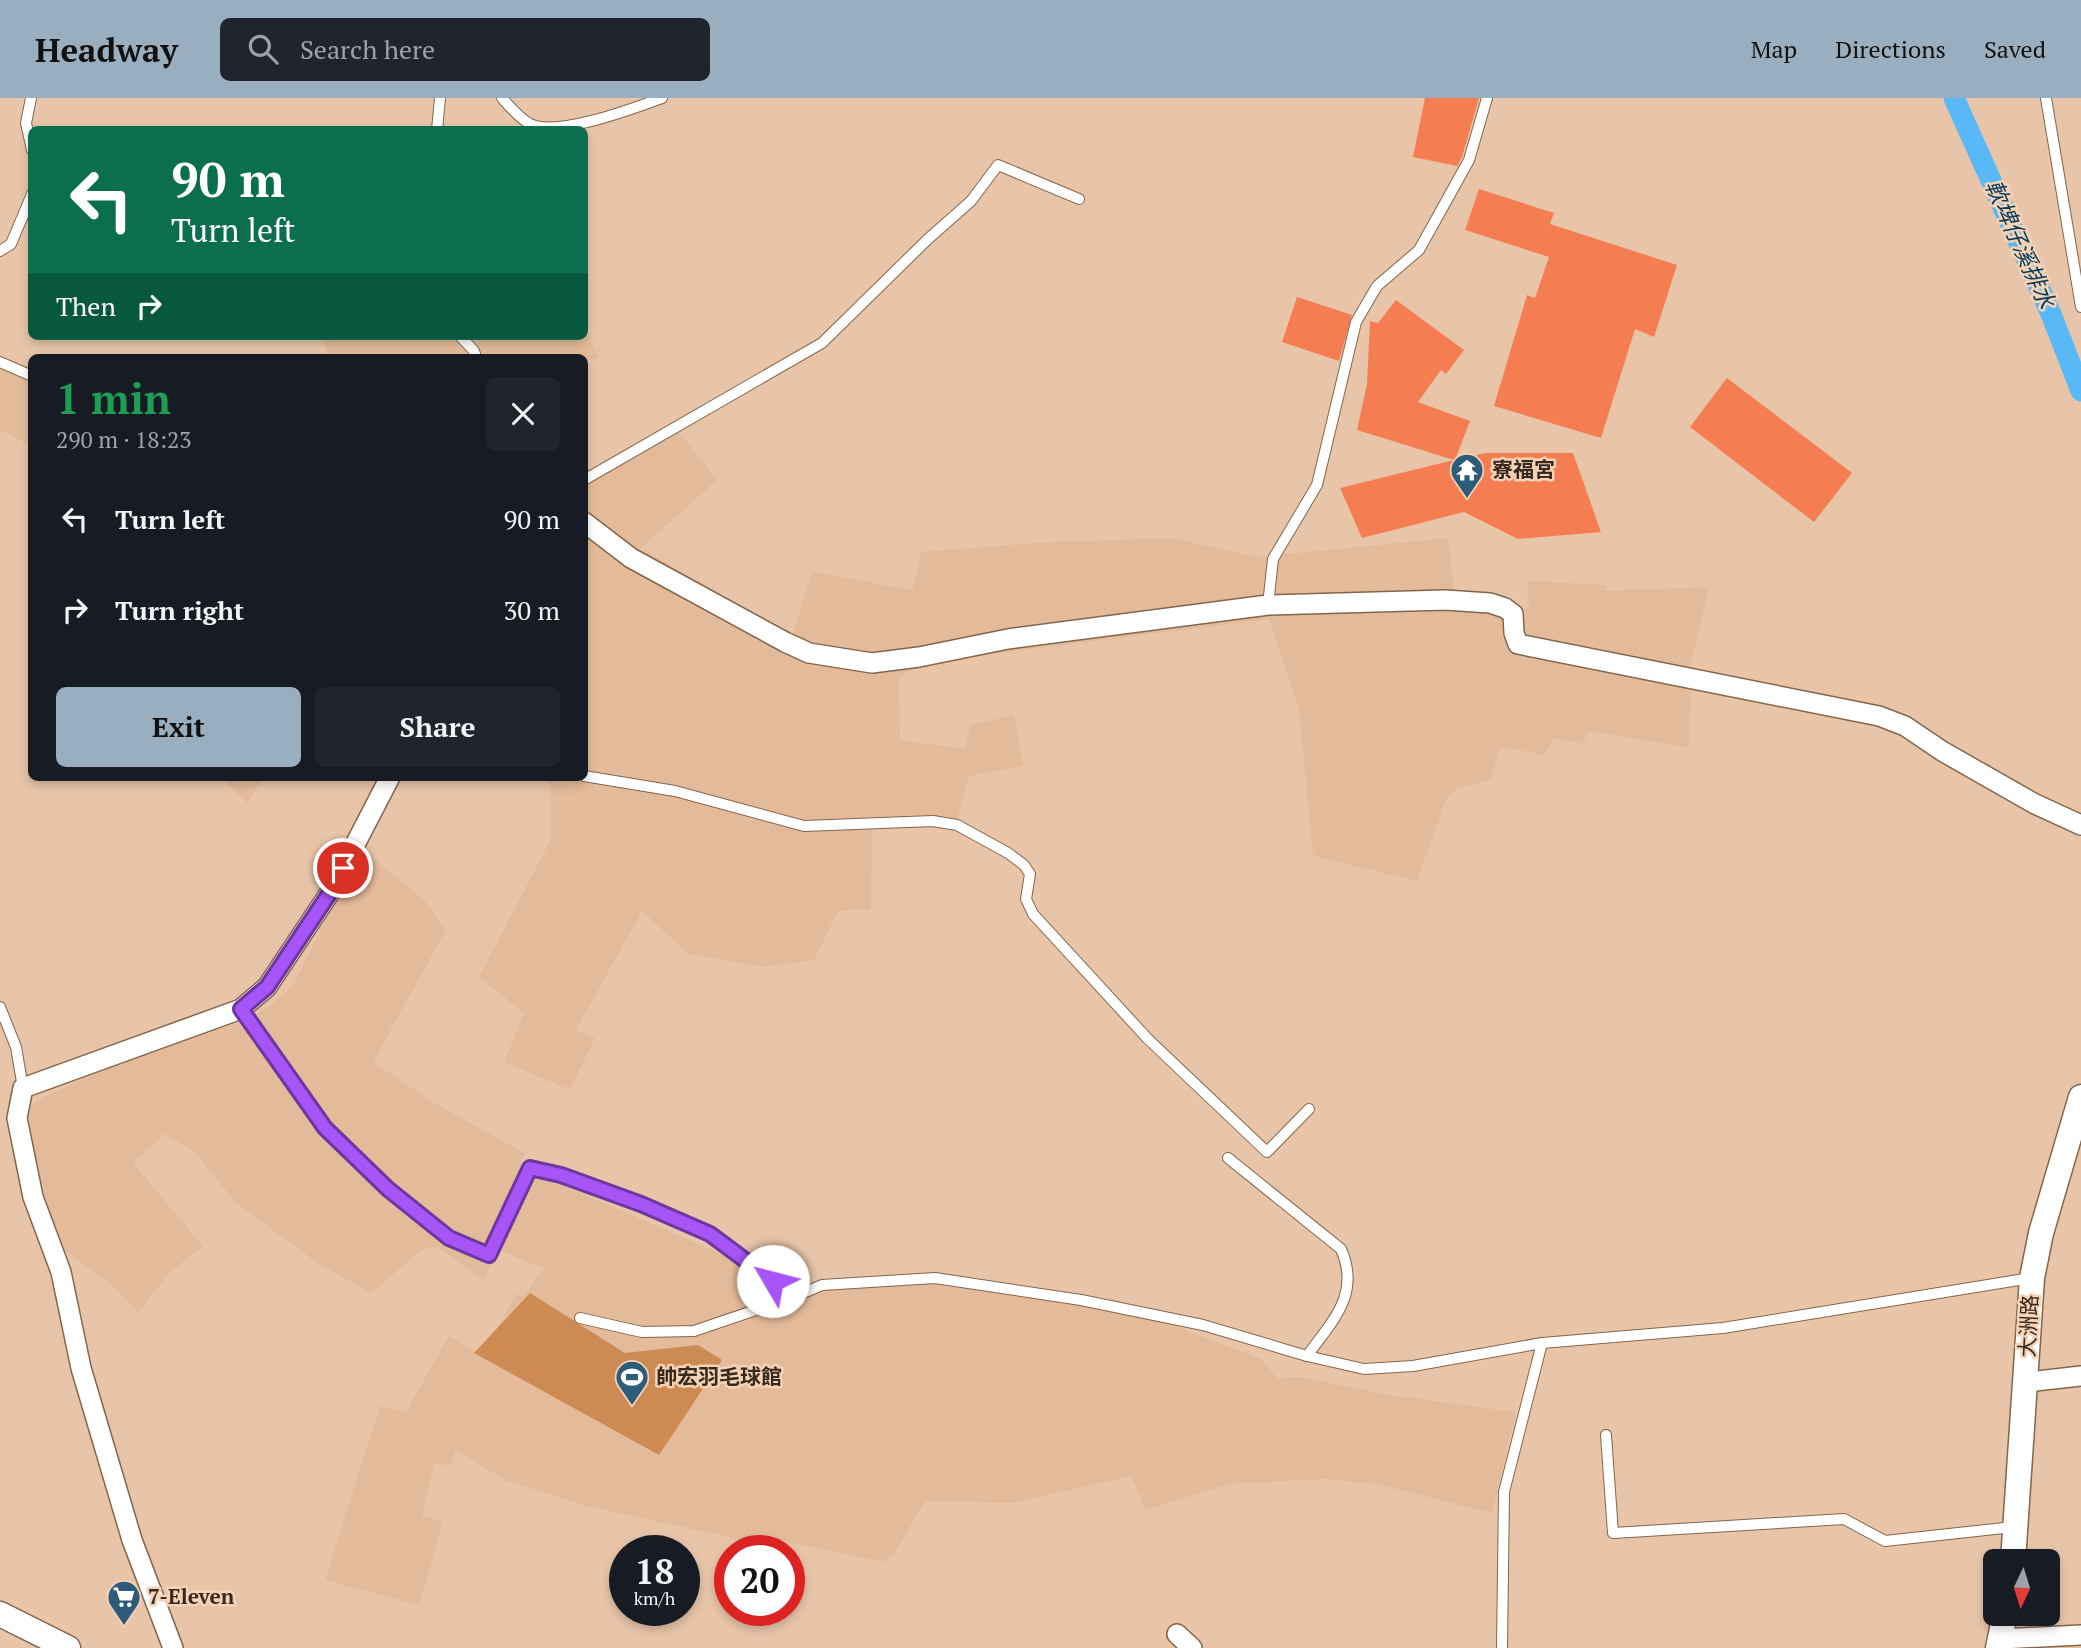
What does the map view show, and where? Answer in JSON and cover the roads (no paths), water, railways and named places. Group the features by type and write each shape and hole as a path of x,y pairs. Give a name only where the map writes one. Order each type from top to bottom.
{"street":[{"path":"588,525 631,558 785,642 809,653 872,663 919,657 1008,639 1268,605 1445,600 1490,603 1513,614 1514,633 1518,644 1888,719 1905,726 1942,751 2035,804 2081,825"},
{"path":"173,1648 132,1540 81,1368 61,1272 33,1197 16,1118 23,1088 241,1009 267,987 331,891 388,781"},
{"name":"大洲路","path":"2014,1549 2032,1278 2041,1233 2081,1097"},
{"path":"2026,1382 2081,1376"},
{"path":"4,1620 68,1648"},
{"path":"2003,1626 1999,1644 2081,1635"},
{"path":"1177,1634 1192,1648"}],"lane":[{"path":"28,132 26,123 31,98"},
{"path":"437,126 440,98"},
{"path":"502,98 529,123 538,126"},
{"path":"563,126 592,120 662,98"},
{"path":"1268,605 1273,559 1317,485 1356,322 1377,286 1419,250 1469,160 1487,98"},
{"path":"2046,98 2081,307"},
{"path":"588,478 822,343 928,239 971,201 998,165 1079,200"},
{"path":"0,251 11,244 28,204"},
{"path":"464,340 475,354"},
{"path":"0,362 28,374"},
{"path":"588,777 675,791 804,826 933,821 957,825 1024,864 1030,874 1026,899 1033,914 1147,1038 1267,1153 1309,1109"},
{"path":"0,1007 16,1047 23,1088"},
{"path":"241,1009 325,1128 388,1189 449,1238 489,1255 530,1168 561,1175 710,1234 794,1297"},
{"path":"1228,1158 1341,1249 1346,1260 1349,1282 1343,1304 1307,1356"},
{"path":"580,1318 642,1332 694,1331 822,1285 935,1278 1081,1300 1203,1325 1307,1356 1364,1369 1413,1366 1542,1343 1723,1328 2032,1278"},
{"path":"1503,1648 1504,1492 1542,1343"},
{"path":"1606,1435 1613,1533 1844,1519 1885,1541 2017,1526"}],"waterway":[{"name":"軟埤仔溪排水","path":"1954,98 2051,314 2081,391"}],"place":[{"name":"寮福宮","path":"1467,500"},
{"name":"帥宏羽毛球館","path":"632,1407"},
{"name":"7-Eleven","path":"124,1627"}]}
